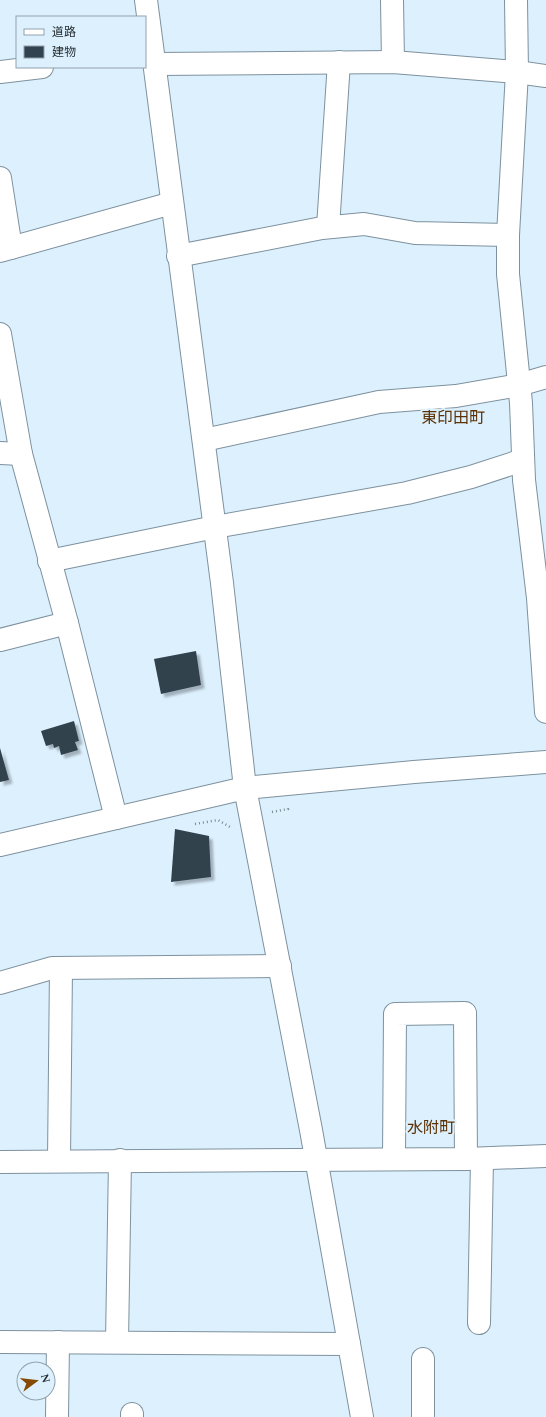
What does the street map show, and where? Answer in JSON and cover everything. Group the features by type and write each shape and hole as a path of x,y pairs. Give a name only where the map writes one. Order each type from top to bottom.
{"street":[{"path":"146,0 151,57 215,527 245,788 316,1159 362,1417"},
{"path":"392,0 393,62"},
{"path":"516,0 517,72 508,235 508,274 519,385 524,480 538,598 546,712"},
{"path":"151,57 393,62 517,72 546,76"},
{"path":"328,227 339,62"},
{"path":"0,72 34,68"},
{"path":"0,178 5,250 172,203"},
{"path":"178,256 328,227 364,224 414,233 508,235"},
{"path":"0,334 10,453 49,561 67,623 116,818"},
{"path":"204,440 380,402 456,396 519,385 546,377"},
{"path":"49,561 215,527 407,493 471,477 523,460"},
{"path":"0,640 67,623"},
{"path":"0,845 245,788 414,772 546,762"},
{"path":"0,983 52,968 280,966"},
{"path":"59,1160 61,968"},
{"path":"394,1158 395,1014 465,1013 474,1159 479,1323"},
{"path":"0,1162 59,1160 474,1159 546,1156"},
{"path":"117,1342 120,1160"},
{"path":"0,1342 349,1344"},
{"path":"57,1417 58,1342"},
{"path":"423,1417 424,1358"}],"building":[{"path":"196,651 201,685 161,694 154,659"},
{"path":"74,721 79,741 75,742 78,750 61,755 59,746 54,748 53,744 46,746 41,731"},
{"path":"0,748 9,780 0,782"},
{"path":"175,829 209,836 211,877 171,882"}],"district":[{"name":"東印田町","path":"453,418"},
{"name":"水附町","path":"431,1128"}]}
